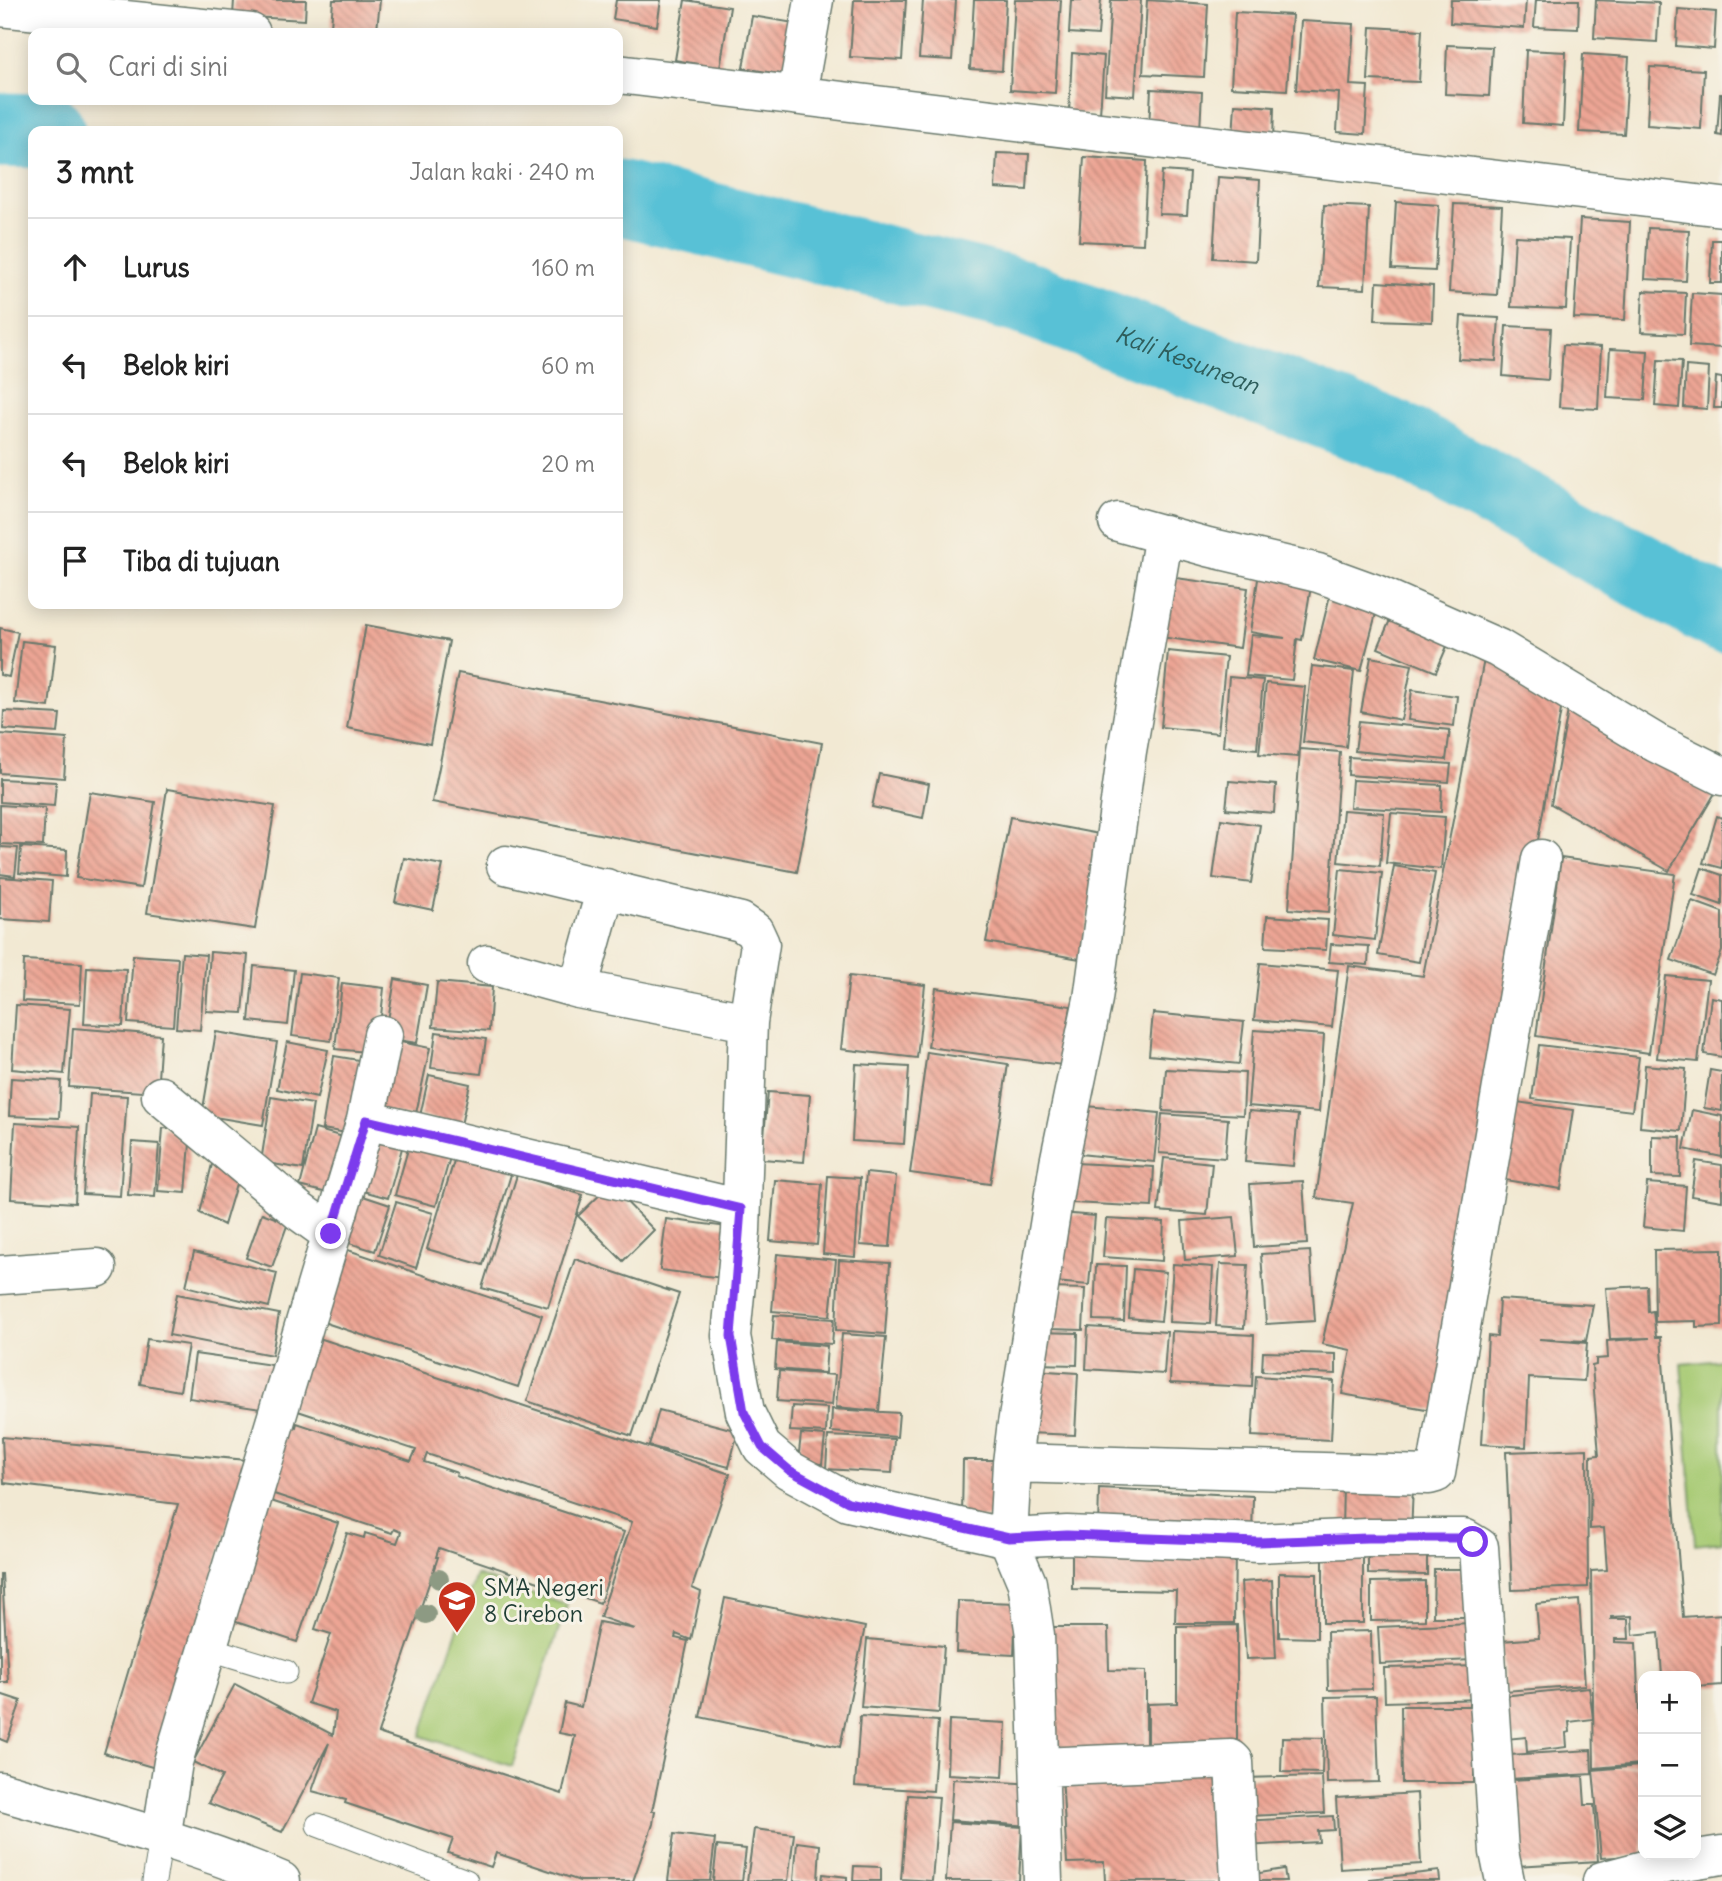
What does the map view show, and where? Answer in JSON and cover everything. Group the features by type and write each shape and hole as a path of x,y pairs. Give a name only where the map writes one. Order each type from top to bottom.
{"street":[{"path":"797,95 814,0"},
{"path":"25,6 209,28"},
{"path":"623,75 1722,207"},
{"path":"1118,523 1318,573 1376,594 1498,648 1656,743 1722,776"},
{"path":"1043,1881 1035,1634 1027,1583 1009,1538 1012,1463 1059,1163 1093,999 1127,751 1164,534"},
{"path":"1012,1463 1436,1473 1541,859"},
{"path":"506,865 741,922 754,931 760,944 748,1021 741,1209 731,1336 744,1412 762,1447 789,1470 848,1502 1009,1538 1067,1535 1258,1542 1464,1538 1473,1542 1479,1547 1499,1852 1505,1881"},
{"path":"578,989 606,888"},
{"path":"487,964 578,989 748,1021"},
{"path":"161,1839 173,1762 366,1120 383,1035"},
{"path":"161,1096 299,1211 331,1234"},
{"path":"366,1120 741,1209"},
{"path":"0,1275 97,1268"},
{"path":"1040,1767 1231,1759 1234,1762 1240,1881"},
{"path":"0,1791 161,1839 281,1881"},
{"path":"1602,1881 1668,1873 1722,1855"}],"lane":[{"path":"207,1647 286,1672"},
{"path":"318,1825 466,1881"},
{"path":"154,1881 161,1839"}],"green space":[{"path":"1722,1360 1722,1542 1695,1545 1681,1364"},
{"path":"476,1575 567,1605 512,1766 421,1736"}],"building":[{"path":"234,0 306,0 305,20 233,16"},
{"path":"333,0 380,0 377,28 331,27"},
{"path":"616,0 661,0 657,26 613,19"},
{"path":"685,0 730,7 720,68 675,60"},
{"path":"854,0 906,0 902,60 850,57"},
{"path":"923,0 956,0 952,60 919,58"},
{"path":"974,0 1006,0 1002,71 970,69"},
{"path":"1015,0 1061,0 1055,93 1010,90"},
{"path":"1071,0 1101,0 1098,35 1069,33"},
{"path":"1111,0 1141,0 1135,96 1105,94"},
{"path":"1147,0 1208,4 1204,77 1143,74"},
{"path":"1451,0 1526,0 1524,28 1450,23"},
{"path":"1536,0 1579,0 1578,29 1534,27"},
{"path":"1596,0 1659,3 1657,42 1594,38"},
{"path":"1678,9 1716,12 1714,49 1676,46"},
{"path":"1235,12 1292,15 1287,90 1231,87"},
{"path":"752,16 800,24 791,76 743,68"},
{"path":"1301,21 1354,24 1350,85 1368,86 1365,134 1337,132 1339,93 1296,90"},
{"path":"1371,27 1422,30 1419,82 1368,80"},
{"path":"1447,45 1492,47 1489,96 1445,94"},
{"path":"1526,50 1566,52 1563,126 1523,123"},
{"path":"1072,53 1104,56 1100,114 1069,113"},
{"path":"1583,54 1629,57 1624,134 1579,132"},
{"path":"1650,67 1704,70 1701,129 1647,125"},
{"path":"1151,89 1202,92 1200,131 1149,127"},
{"path":"1722,94 1722,136 1717,135"},
{"path":"1235,104 1274,107 1273,141 1233,138"},
{"path":"997,153 1029,154 1027,190 995,188"},
{"path":"1084,157 1147,161 1143,244 1079,241"},
{"path":"1162,171 1190,173 1187,215 1159,214"},
{"path":"1218,177 1260,180 1256,261 1213,258"},
{"path":"1396,202 1439,205 1435,271 1392,269"},
{"path":"1454,204 1502,206 1497,295 1449,292"},
{"path":"1324,205 1369,207 1365,289 1319,287"},
{"path":"1580,219 1630,222 1625,320 1574,318"},
{"path":"1648,228 1689,230 1686,281 1645,279"},
{"path":"1515,236 1570,239 1566,309 1511,307"},
{"path":"1712,240 1722,240 1722,283 1710,283"},
{"path":"1377,282 1433,286 1432,322 1375,320"},
{"path":"1643,291 1686,293 1684,334 1641,332"},
{"path":"1692,293 1722,295 1722,348 1689,346"},
{"path":"1461,316 1499,318 1496,361 1458,359"},
{"path":"1506,326 1551,328 1548,380 1503,376"},
{"path":"1563,345 1601,347 1598,409 1559,407"},
{"path":"1610,349 1648,351 1645,400 1607,398"},
{"path":"1658,360 1682,361 1679,408 1655,406"},
{"path":"1686,366 1709,368 1707,409 1684,407"},
{"path":"1716,377 1722,378 1722,408 1714,408"},
{"path":"1260,566 1313,574 1302,640 1297,639 1292,680 1246,676 1251,635 1285,638 1250,632"},
{"path":"1169,577 1248,588 1240,648 1160,637"},
{"path":"1332,587 1380,598 1361,671 1314,660"},
{"path":"1396,606 1454,630 1436,672 1378,648"},
{"path":"366,625 449,641 430,744 347,728"},
{"path":"0,628 18,632 9,677 0,675"},
{"path":"22,641 56,645 49,707 15,703"},
{"path":"1168,651 1226,657 1218,733 1161,727"},
{"path":"1485,654 1564,693 1437,1411 1342,1394 1351,1350 1322,1344 1353,1203 1316,1198 1349,966 1423,976"},
{"path":"1371,657 1412,665 1401,720 1361,712"},
{"path":"1312,666 1354,671 1346,747 1303,742"},
{"path":"458,673 822,743 797,872 432,802"},
{"path":"1229,677 1263,680 1257,749 1223,746"},
{"path":"1266,683 1305,687 1298,757 1259,754"},
{"path":"1412,690 1457,696 1454,726 1408,720"},
{"path":"1569,705 1718,788 1669,871 1551,804"},
{"path":"4,711 60,714 58,733 3,729"},
{"path":"1359,721 1450,730 1446,760 1355,751"},
{"path":"0,734 67,739 64,778 0,773"},
{"path":"1300,749 1340,752 1329,912 1289,909"},
{"path":"1349,757 1451,764 1449,782 1348,775"},
{"path":"879,774 929,784 923,818 872,807"},
{"path":"0,779 56,782 54,806 0,802"},
{"path":"1352,780 1442,785 1441,812 1350,807"},
{"path":"1229,781 1276,785 1274,813 1226,809"},
{"path":"167,789 275,806 255,929 147,913"},
{"path":"90,792 155,802 141,888 76,878"},
{"path":"0,805 45,808 43,846 0,844"},
{"path":"1343,810 1384,813 1380,866 1338,862"},
{"path":"1391,813 1445,817 1441,869 1386,863"},
{"path":"1717,816 1722,818 1722,868 1703,863"},
{"path":"1010,817 1104,835 1080,959 986,942"},
{"path":"1221,819 1260,825 1251,883 1213,878"},
{"path":"0,847 18,848 15,876 0,874"},
{"path":"21,847 67,850 66,877 19,873"},
{"path":"404,858 443,865 433,910 395,902"},
{"path":"1561,858 1675,874 1649,1053 1536,1036"},
{"path":"1394,866 1435,873 1419,962 1378,955"},
{"path":"1702,868 1722,875 1722,905 1693,895"},
{"path":"1340,869 1382,873 1375,940 1333,935"},
{"path":"0,877 52,881 49,922 0,919"},
{"path":"1692,901 1722,912 1722,951 1713,975 1671,960"},
{"path":"1267,916 1328,920 1326,950 1265,947"},
{"path":"1331,944 1369,946 1368,965 1329,962"},
{"path":"210,952 248,955 243,1013 206,1011"},
{"path":"182,953 206,955 200,1030 176,1028"},
{"path":"133,955 178,958 173,1026 128,1023"},
{"path":"24,960 82,963 80,1004 22,1001"},
{"path":"1260,963 1338,970 1332,1027 1254,1020"},
{"path":"254,966 294,970 288,1025 249,1021"},
{"path":"87,967 126,969 123,1026 84,1024"},
{"path":"300,973 339,978 331,1041 292,1036"},
{"path":"849,976 925,985 917,1058 841,1049"},
{"path":"1666,976 1708,980 1698,1062 1657,1058"},
{"path":"395,979 427,985 417,1043 385,1038"},
{"path":"437,982 492,987 489,1031 433,1027"},
{"path":"342,983 384,988 377,1053 335,1049"},
{"path":"936,988 1071,1006 1062,1065 928,1047"},
{"path":"1711,997 1722,999 1722,1057 1704,1054"},
{"path":"16,1005 70,1009 64,1074 12,1069"},
{"path":"1153,1013 1244,1022 1239,1064 1149,1055"},
{"path":"73,1028 161,1035 157,1093 69,1087"},
{"path":"1254,1030 1324,1035 1319,1112 1248,1106"},
{"path":"216,1032 277,1042 263,1125 202,1115"},
{"path":"436,1032 486,1039 481,1074 431,1068"},
{"path":"391,1040 430,1048 415,1118 376,1109"},
{"path":"287,1042 328,1050 317,1098 277,1089"},
{"path":"1539,1045 1639,1057 1632,1111 1532,1099"},
{"path":"927,1052 1008,1064 990,1184 910,1173"},
{"path":"334,1056 371,1062 359,1135 322,1129"},
{"path":"856,1064 909,1067 904,1144 852,1141"},
{"path":"1645,1065 1686,1069 1681,1131 1640,1127"},
{"path":"1166,1069 1245,1073 1243,1115 1163,1111"},
{"path":"1710,1070 1722,1072 1722,1111 1704,1108"},
{"path":"429,1075 470,1084 461,1125 420,1116"},
{"path":"11,1078 61,1081 59,1118 9,1116"},
{"path":"768,1092 810,1095 804,1162 762,1159"},
{"path":"90,1094 127,1096 120,1196 83,1194"},
{"path":"271,1097 313,1104 303,1169 261,1162"},
{"path":"1517,1102 1573,1110 1561,1189 1505,1180"},
{"path":"1076,1105 1159,1113 1154,1162 1071,1153"},
{"path":"1692,1110 1722,1116 1722,1157 1684,1149"},
{"path":"1249,1111 1298,1115 1293,1166 1245,1162"},
{"path":"1162,1114 1228,1119 1225,1158 1159,1153"},
{"path":"15,1123 79,1127 75,1203 11,1199"},
{"path":"367,1123 406,1134 388,1198 349,1187"},
{"path":"163,1128 191,1130 186,1193 158,1191"},
{"path":"315,1129 354,1140 339,1196 300,1186"},
{"path":"412,1135 453,1147 436,1206 395,1195"},
{"path":"1652,1136 1681,1137 1680,1177 1652,1176"},
{"path":"132,1142 159,1144 155,1197 128,1195"},
{"path":"457,1151 513,1168 483,1265 427,1249"},
{"path":"215,1152 240,1171 224,1225 200,1213"},
{"path":"1164,1158 1212,1163 1207,1215 1158,1211"},
{"path":"1696,1161 1722,1165 1722,1201 1691,1196"},
{"path":"1075,1163 1154,1167 1152,1207 1073,1203"},
{"path":"866,1173 896,1176 890,1247 860,1245"},
{"path":"517,1175 583,1195 548,1307 482,1288"},
{"path":"828,1176 860,1178 855,1257 823,1254"},
{"path":"775,1180 822,1184 817,1245 770,1241"},
{"path":"1303,1181 1307,1244 1254,1247 1250,1184"},
{"path":"1647,1183 1686,1186 1683,1231 1643,1227"},
{"path":"610,1185 654,1230 623,1261 578,1216"},
{"path":"348,1191 390,1205 375,1251 333,1238"},
{"path":"396,1202 433,1213 416,1268 379,1255"},
{"path":"262,1213 288,1223 272,1267 246,1258"},
{"path":"1060,1213 1095,1216 1089,1285 1054,1282"},
{"path":"1234,1217 1238,1256 1185,1260 1182,1221"},
{"path":"666,1219 728,1227 722,1278 660,1270"},
{"path":"1106,1219 1164,1222 1162,1261 1103,1257"},
{"path":"342,1248 542,1315 518,1387 317,1320"},
{"path":"1722,1249 1722,1326 1696,1327 1696,1321 1655,1322 1654,1250"},
{"path":"1310,1251 1315,1321 1266,1324 1261,1254"},
{"path":"194,1252 277,1273 269,1307 186,1286"},
{"path":"777,1254 836,1260 830,1316 772,1311"},
{"path":"575,1259 679,1294 632,1436 527,1401"},
{"path":"839,1260 890,1263 885,1334 836,1330"},
{"path":"1173,1264 1213,1267 1210,1324 1169,1322"},
{"path":"1220,1264 1248,1265 1244,1328 1216,1326"},
{"path":"1096,1265 1126,1266 1124,1321 1094,1320"},
{"path":"1133,1269 1166,1272 1161,1321 1129,1318"},
{"path":"1647,1286 1648,1312 1653,1311 1656,1337 1661,1337 1683,1617 1722,1614 1722,1685 1701,1687 1701,1671 1662,1671 1659,1632 1633,1635 1632,1616 1611,1617 1628,1619 1629,1639 1615,1639 1615,1642 1636,1643 1638,1764 1594,1768 1591,1571 1607,1570 1604,1528 1590,1529 1591,1456 1599,1455 1592,1366 1596,1365 1596,1359 1608,1358 1607,1341 1650,1338 1610,1339 1606,1288"},
{"path":"1051,1288 1085,1289 1083,1330 1050,1329"},
{"path":"177,1294 279,1314 272,1355 169,1335"},
{"path":"1499,1299 1593,1305 1586,1341 1539,1339 1587,1343 1584,1381 1529,1378 1526,1447 1482,1444 1488,1336 1497,1337"},
{"path":"774,1315 834,1319 832,1344 772,1340"},
{"path":"1088,1327 1167,1332 1164,1374 1086,1369"},
{"path":"1172,1331 1254,1335 1252,1387 1170,1383"},
{"path":"1035,1332 1078,1333 1077,1365 1035,1364"},
{"path":"842,1334 886,1337 879,1411 836,1407"},
{"path":"313,1336 730,1474 692,1588 701,1592 691,1640 676,1634 675,1638 688,1641 652,1811 655,1811 653,1824 633,1881 580,1881 496,1853 491,1867 448,1853 453,1839 345,1803 346,1800 312,1791 329,1743 282,1832 208,1803 222,1776 193,1762 235,1684 333,1735 336,1712 308,1703 331,1634 315,1629 347,1533 364,1538 365,1533 397,1543 401,1532 394,1529 392,1533 274,1494 284,1422 296,1427 297,1423 411,1461 416,1450 289,1408","holes":["427,1454 632,1522 600,1617 635,1629 599,1622 581,1707 565,1703 559,1733 575,1736 562,1794 378,1733 439,1548 600,1603 624,1532 456,1476 457,1473 424,1462"]},
{"path":"147,1339 188,1345 180,1391 140,1384"},
{"path":"777,1342 827,1346 825,1373 775,1369"},
{"path":"1263,1352 1336,1354 1336,1374 1262,1371"},
{"path":"195,1354 279,1366 273,1411 189,1398"},
{"path":"1031,1370 1078,1373 1075,1435 1028,1433"},
{"path":"779,1371 835,1375 832,1405 777,1401"},
{"path":"1256,1376 1334,1381 1331,1440 1252,1436"},
{"path":"792,1406 827,1408 826,1433 790,1431"},
{"path":"832,1409 899,1413 897,1437 831,1432"},
{"path":"659,1410 738,1431 729,1467 649,1446"},
{"path":"801,1434 825,1436 822,1464 798,1462"},
{"path":"828,1436 894,1439 892,1473 826,1469"},
{"path":"2,1437 246,1460 159,1769 104,1753 178,1504 4,1483"},
{"path":"1587,1449 1588,1587 1512,1590 1506,1452"},
{"path":"963,1460 1004,1460 1004,1518 962,1518"},
{"path":"1343,1483 1413,1485 1411,1535 1342,1532"},
{"path":"1099,1488 1253,1496 1252,1537 1098,1529"},
{"path":"268,1500 338,1523 297,1642 227,1619"},
{"path":"1368,1542 1427,1543 1427,1575 1368,1574"},
{"path":"1323,1546 1363,1546 1363,1623 1323,1623"},
{"path":"1072,1547 1235,1550 1234,1623 1175,1623 1176,1591 1072,1589"},
{"path":"1434,1569 1473,1569 1472,1617 1433,1617"},
{"path":"1279,1573 1317,1574 1317,1638 1279,1637"},
{"path":"2,1574 8,1682 0,1682"},
{"path":"1272,1580 1276,1658 1246,1659 1241,1582"},
{"path":"1425,1581 1425,1620 1371,1621 1371,1582"},
{"path":"725,1598 865,1627 840,1747 700,1717"},
{"path":"1579,1600 1585,1685 1505,1691 1501,1641 1539,1638 1536,1604"},
{"path":"958,1601 1016,1603 1014,1655 956,1652"},
{"path":"1471,1623 1473,1660 1380,1664 1378,1627"},
{"path":"1237,1625 1237,1754 1148,1756 1148,1704 1177,1703 1177,1626"},
{"path":"1049,1627 1108,1627 1109,1670 1146,1671 1146,1758 1050,1758"},
{"path":"1371,1631 1372,1689 1328,1690 1327,1632"},
{"path":"867,1639 944,1646 939,1713 861,1707"},
{"path":"1481,1666 1482,1699 1385,1702 1384,1668"},
{"path":"1589,1687 1593,1719 1569,1722 1570,1732 1566,1733 1567,1747 1527,1752 1526,1737 1496,1740 1492,1697"},
{"path":"0,1694 21,1701 7,1742 0,1739"},
{"path":"1376,1696 1379,1782 1327,1783 1325,1697"},
{"path":"1401,1706 1474,1706 1474,1783 1402,1783"},
{"path":"860,1716 938,1721 933,1791 855,1786"},
{"path":"949,1720 1006,1723 1003,1777 947,1774"},
{"path":"1282,1737 1323,1738 1322,1773 1281,1772"},
{"path":"1591,1750 1592,1774 1510,1779 1509,1755"},
{"path":"1226,1765 1234,1881 1105,1881 1104,1862 1067,1863 1062,1774"},
{"path":"1638,1766 1638,1855 1601,1858 1593,1770"},
{"path":"1322,1776 1324,1813 1245,1816 1244,1778"},
{"path":"1583,1776 1585,1805 1594,1805 1598,1861 1516,1866 1510,1780"},
{"path":"953,1779 1033,1784 1030,1826 950,1820"},
{"path":"1417,1793 1421,1864 1340,1869 1336,1798"},
{"path":"908,1795 939,1797 932,1881 901,1879"},
{"path":"1333,1816 1334,1830 1318,1831 1319,1842 1244,1846 1242,1821"},
{"path":"950,1822 1022,1827 1019,1881 946,1881"},
{"path":"754,1829 794,1834 788,1881 747,1881"},
{"path":"674,1834 715,1839 710,1881 668,1881"},
{"path":"797,1842 820,1845 818,1881 794,1881"},
{"path":"717,1846 746,1849 742,1881 713,1881"},
{"path":"854,1866 881,1867 881,1881 853,1881"},
{"path":"1284,1869 1286,1881 1242,1881 1241,1876"},
{"path":"1439,1871 1440,1881 1370,1881 1370,1879"},
{"path":"823,1874 847,1877 847,1881 822,1881"}],"waterway":[{"name":"Kali Kesunean","path":"0,130 28,131"},
{"name":"Kali Kesunean","path":"623,198 1020,296 1396,438 1722,615"}],"place":[{"name":"SMA Negeri 8 Cirebon","path":"457,1634"}],"route":[{"path":"331,1234 366,1120 741,1209 731,1336 744,1412 762,1447 789,1470 848,1502 1009,1538 1067,1535 1258,1542 1464,1538 1473,1542"}]}
